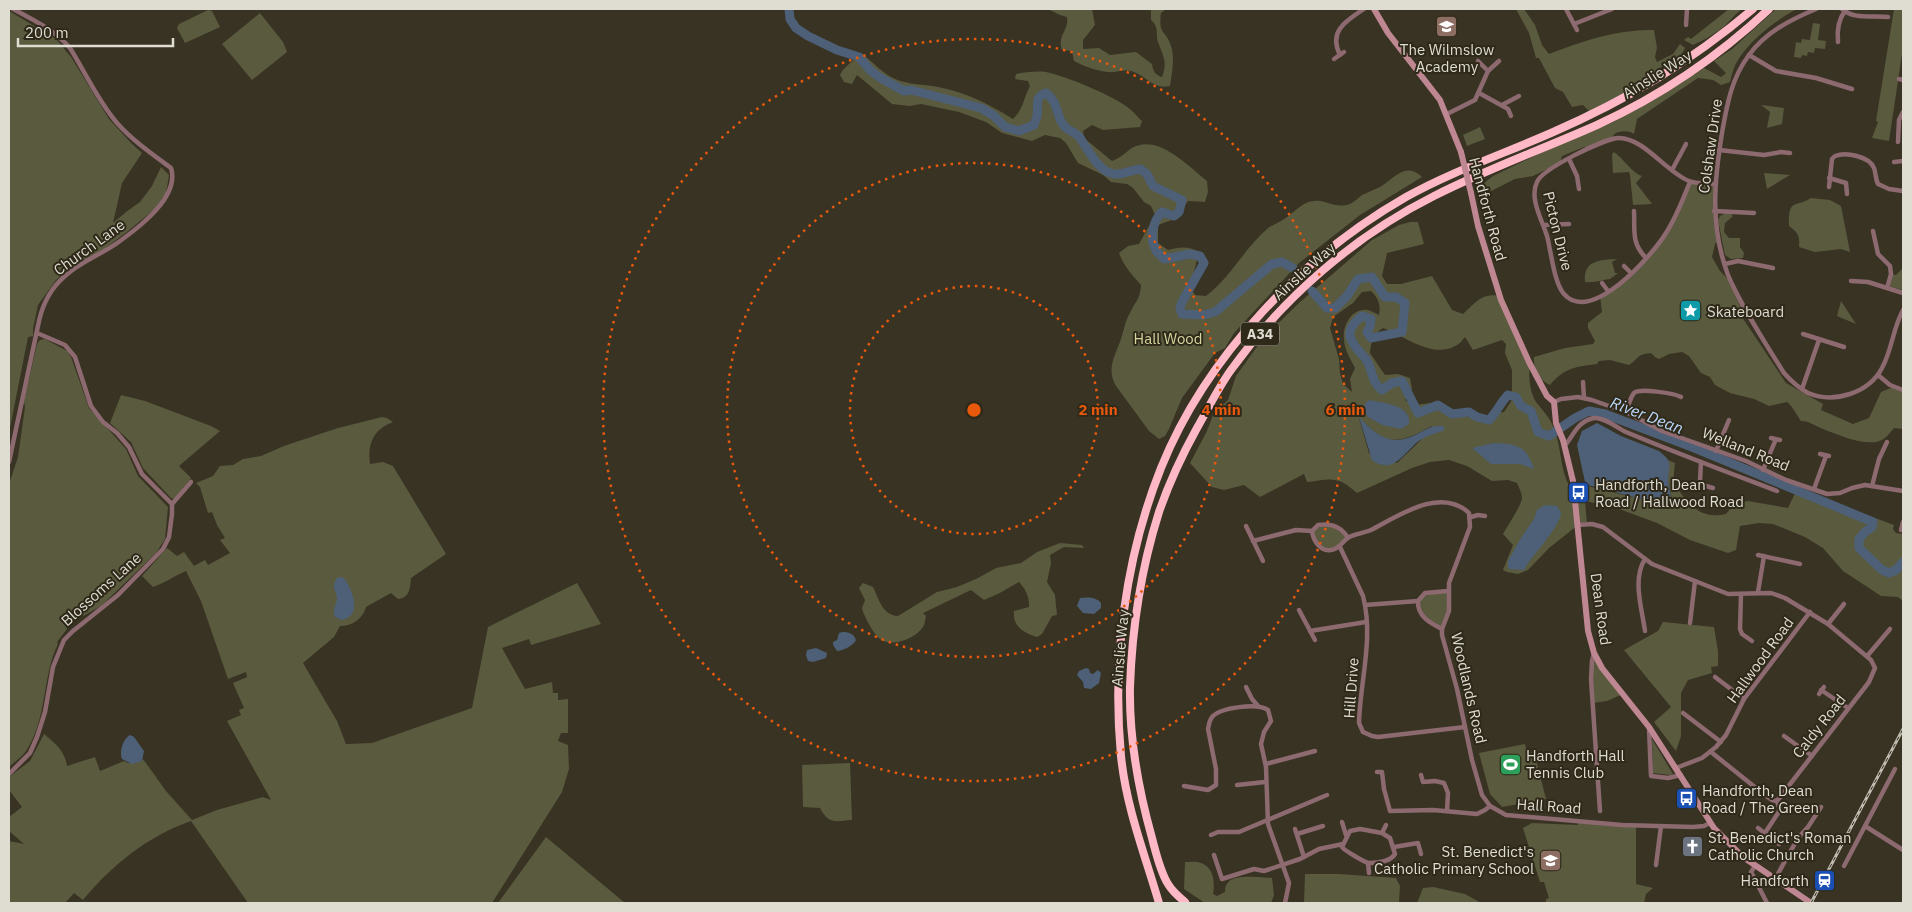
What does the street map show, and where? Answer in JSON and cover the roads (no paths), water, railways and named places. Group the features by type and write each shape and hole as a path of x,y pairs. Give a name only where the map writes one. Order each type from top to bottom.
{"highway":[{"name":"Ainslie Way","path":"1159,903 1130,809 1122,759 1118,708 1122,626 1136,549 1161,468 1197,397 1219,363 1264,312 1303,272 1365,222 1425,187 1593,114 1650,84 1700,51 1753,9"},
{"name":"Ainslie Way","path":"1186,903 1168,884 1158,858 1143,806 1133,758 1130,708 1133,628 1140,588 1162,505 1174,472 1231,371 1285,306 1331,264 1372,232 1413,207 1460,183 1598,124 1642,102 1681,78 1728,45 1770,9"},
{"name":"A34","path":"1174,903 1186,903"}],"main road":[{"name":"Handforth Road","path":"1374,9 1388,33 1440,100 1447,114 1461,152 1478,226 1501,300 1529,362 1547,396 1554,402"},
{"name":"Dean Road","path":"1554,402 1555,416 1564,442 1573,481 1588,631 1594,653 1602,668 1649,727 1710,823 1729,844 1755,866 1808,902"}],"street":[{"name":"Church Lane","path":"9,462 41,310 45,300 65,276 120,242 156,210 171,190 174,180 171,168 142,147 117,123 65,42 55,33 13,9"},
{"path":"1334,59 1342,53 1336,46 1337,32 1340,27 1364,9"},
{"path":"1566,9 1577,30"},
{"path":"1574,24 1612,9"},
{"path":"1686,25 1687,9"},
{"name":"Colshaw Drive","path":"1816,9 1793,19 1764,38 1749,55 1731,89 1715,184 1714,211 1716,230 1725,264 1735,289 1779,365 1792,382 1802,389 1821,397 1844,396 1862,389 1878,375 1886,359 1903,310"},
{"path":"1838,42 1840,20 1844,10 1870,17 1881,14 1888,16"},
{"path":"1832,31 1838,32"},
{"path":"1749,55 1776,72 1816,78 1852,89"},
{"path":"1478,61 1488,71"},
{"path":"1447,114 1470,104 1479,93 1488,71 1499,61"},
{"path":"1840,94 1842,87"},
{"path":"1479,93 1508,109 1511,116"},
{"path":"1502,105 1520,96"},
{"path":"1898,142 1899,120 1903,112"},
{"name":"Picton Drive","path":"1690,182 1668,230 1646,258 1631,273 1608,292 1586,303 1575,302 1564,295 1558,283 1544,225 1534,197 1536,182 1545,172 1612,139 1622,138 1633,142 1690,182 1715,184"},
{"path":"1672,170 1686,144"},
{"path":"1720,150 1764,155 1781,152 1790,153"},
{"path":"1829,187 1832,159 1834,156 1844,154 1862,158 1869,162 1874,167 1878,184 1883,187 1903,191"},
{"path":"1569,159 1577,176 1579,190"},
{"path":"1894,162 1903,161"},
{"path":"1829,178 1846,183 1847,194"},
{"path":"1634,211 1636,244 1638,250 1646,258"},
{"path":"1714,211 1754,213"},
{"path":"1544,225 1569,224"},
{"path":"1873,232 1878,254 1890,266 1891,274 1887,288"},
{"path":"1875,242 1882,240"},
{"path":"1725,264 1738,261 1773,268"},
{"path":"1624,266 1631,273"},
{"path":"1851,280 1868,282 1903,293"},
{"path":"1602,283 1608,292"},
{"path":"37,333 65,345 76,357 91,406 128,447 142,474 172,504 191,482"},
{"path":"1803,334 1844,346"},
{"path":"1802,389 1819,340"},
{"path":"1878,375 1890,385 1903,390"},
{"path":"1583,382 1584,398"},
{"path":"1626,412 1633,394 1640,390 1681,397"},
{"name":"Welland Road","path":"1554,402 1566,398 1584,398 1626,412 1662,431 1786,480 1827,494 1834,495 1858,486 1903,490"},
{"path":"1564,442 1569,440 1578,426 1586,421 1598,418 1624,431 1701,462 1777,490"},
{"path":"1716,451 1729,420"},
{"path":"1764,470 1776,439"},
{"path":"1872,486 1879,459 1887,442"},
{"path":"1814,489 1828,456 1820,454"},
{"path":"1701,462 1700,481 1706,486 1713,488"},
{"path":"1312,531 1316,542 1324,550 1330,551 1340,547 1348,538 1393,518 1439,501 1446,501 1465,509 1471,517 1473,515 1485,516"},
{"name":"Blossoms Lane","path":"9,774 30,753 37,737 53,667 64,640 72,630 118,595 163,549 168,537 172,504"},
{"name":"Woodlands Road","path":"1471,517 1468,534 1448,591 1449,611 1442,629 1442,635 1482,795 1490,806"},
{"path":"1901,530 1903,522"},
{"name":"Hallwood Road","path":"1578,525 1592,524 1603,527 1645,559 1661,568 1728,594 1771,593 1786,598 1810,612 1744,699 1721,742 1711,752 1676,768"},
{"path":"1253,541 1296,530 1312,531 1318,525 1331,525 1342,529 1348,538"},
{"path":"1246,526 1263,561"},
{"name":"Hill Drive","path":"1340,547 1365,605 1366,647 1359,723 1363,732 1378,737 1465,727"},
{"path":"1758,555 1800,564"},
{"path":"1758,592 1764,556"},
{"path":"1645,559 1640,569 1639,580 1645,631"},
{"path":"1690,623 1695,581"},
{"path":"1365,605 1418,601 1425,593 1430,591 1448,591"},
{"path":"1741,594 1740,629 1742,634 1752,641"},
{"path":"1418,601 1421,614 1442,629"},
{"path":"1828,624 1844,604"},
{"path":"1299,610 1315,640"},
{"path":"1810,612 1868,655 1890,628"},
{"path":"1310,631 1366,622"},
{"path":"1594,653 1591,679 1600,811"},
{"name":"Caldy Road","path":"1778,801 1869,682 1874,673 1874,664 1868,655"},
{"path":"1715,677 1744,699"},
{"path":"1246,687 1252,700 1258,706 1268,710 1271,719 1261,741 1266,764 1268,822 1289,883 1285,903"},
{"path":"1821,690 1848,708"},
{"path":"1184,786 1208,790 1216,785 1216,770 1208,729 1211,719 1227,710 1258,706"},
{"path":"1684,712 1721,742"},
{"path":"1649,727 1651,776 1668,778 1681,775"},
{"path":"1784,736 1812,756"},
{"path":"1266,764 1315,751"},
{"path":"1711,752 1766,796 1778,801 1780,810 1765,833"},
{"path":"1844,866 1895,769"},
{"path":"1377,772 1382,772 1390,811 1447,811 1477,814 1490,806"},
{"path":"1421,775 1423,782 1435,781 1444,783 1448,793 1447,811"},
{"path":"1237,785 1266,782"},
{"path":"1211,835 1218,832 1239,832 1268,822 1327,795"},
{"name":"Hall Road","path":"1490,806 1506,815 1661,826 1697,827 1710,823"},
{"path":"1775,879 1798,838 1808,828 1820,808"},
{"path":"1342,822 1346,836"},
{"path":"1382,833 1386,824"},
{"path":"1304,856 1296,831 1323,826"},
{"path":"1656,864 1661,826"},
{"path":"1865,826 1903,850"},
{"path":"1758,828 1780,844"},
{"path":"1360,829 1382,833 1390,838 1395,854 1393,857 1368,863 1346,852 1342,847 1346,836 1350,831 1360,829"},
{"path":"1394,847 1418,843 1420,854"},
{"path":"1214,855 1222,879 1254,869 1264,871 1319,849 1343,844"},
{"path":"1368,863 1369,873"},
{"path":"1755,866 1752,872 1758,888 1767,903"}],"water":[{"path":"1369,400 1389,404 1401,409 1409,418 1409,424 1401,429 1382,425 1368,417 1364,411 1365,404"},
{"path":"1359,417 1378,434 1392,440 1408,438 1436,426 1443,426 1445,430 1422,439 1399,460 1387,465 1380,464 1372,460"},
{"path":"1597,423 1621,436 1659,451 1666,457 1669,464 1670,504 1649,501 1588,485 1585,482 1577,445 1582,431"},
{"path":"1494,443 1509,444 1520,448 1528,455 1534,469 1520,464 1491,464 1472,448"},
{"path":"1545,505 1557,506 1561,512 1560,518 1546,541 1524,570 1509,569 1508,561 1534,519 1537,510"},
{"path":"337,578 344,578 353,596 354,609 348,618 341,620 334,616 337,596 334,585"},
{"path":"1080,598 1097,600 1101,603 1101,608 1094,614 1083,613 1077,606"},
{"path":"839,633 850,633 856,640 848,647 837,651 833,642 837,640"},
{"path":"816,648 827,653 826,658 813,662 808,661 807,650"},
{"path":"1086,668 1093,674 1098,670 1101,673 1099,683 1091,689 1084,688 1083,682 1077,675 1079,671"},
{"path":"130,735 134,737 144,751 142,761 132,764 122,759 121,756 124,742"}],"waterway":[{"name":"River Dean","path":"789,9 790,19 796,28 837,50 859,57 879,77 904,91 911,90 981,108 993,115 1005,127 1019,131 1034,125 1039,97 1046,93 1050,96 1064,126 1080,138 1098,165 1103,169 1114,174 1140,169 1147,174 1153,186 1182,200 1179,212 1174,216 1162,212 1154,225 1152,235 1156,250 1164,259 1190,254 1200,256 1204,263 1182,302 1180,308 1182,314 1203,315 1215,312 1272,264 1282,262 1293,268"},
{"name":"River Dean","path":"1312,291 1327,308 1335,308 1347,296 1358,279 1372,277 1385,297 1396,297 1405,303 1402,332 1371,338 1367,332 1371,319 1362,316 1355,322 1350,336 1354,345 1366,359 1378,387 1382,390 1392,383 1402,381 1418,413 1438,405 1452,414 1469,412 1477,417 1489,420 1508,395 1516,397 1521,406 1531,411 1538,432 1549,436 1589,411 1605,414 1692,447 1873,522 1872,527 1859,539 1859,548 1882,570 1889,573 1896,570 1903,562"}],"railway":[{"path":"1811,903 1903,729"}],"place":[{"name":"The Wilmslow Academy","path":"1447,26"},
{"name":"Skateboard","path":"1691,311"},
{"name":"Handforth, Dean Road / Hallwood Road","path":"1579,493"},
{"name":"Handforth Hall Tennis Club","path":"1510,764"},
{"name":"Handforth, Dean Road / The Green","path":"1686,799"},
{"name":"St. Benedict's Roman Catholic Church","path":"1692,846"},
{"name":"St. Benedict's Catholic Primary School","path":"1550,860"},
{"name":"Handforth","path":"1825,880"}],"park label":[{"name":"Hall Wood","path":"1168,338"}]}
